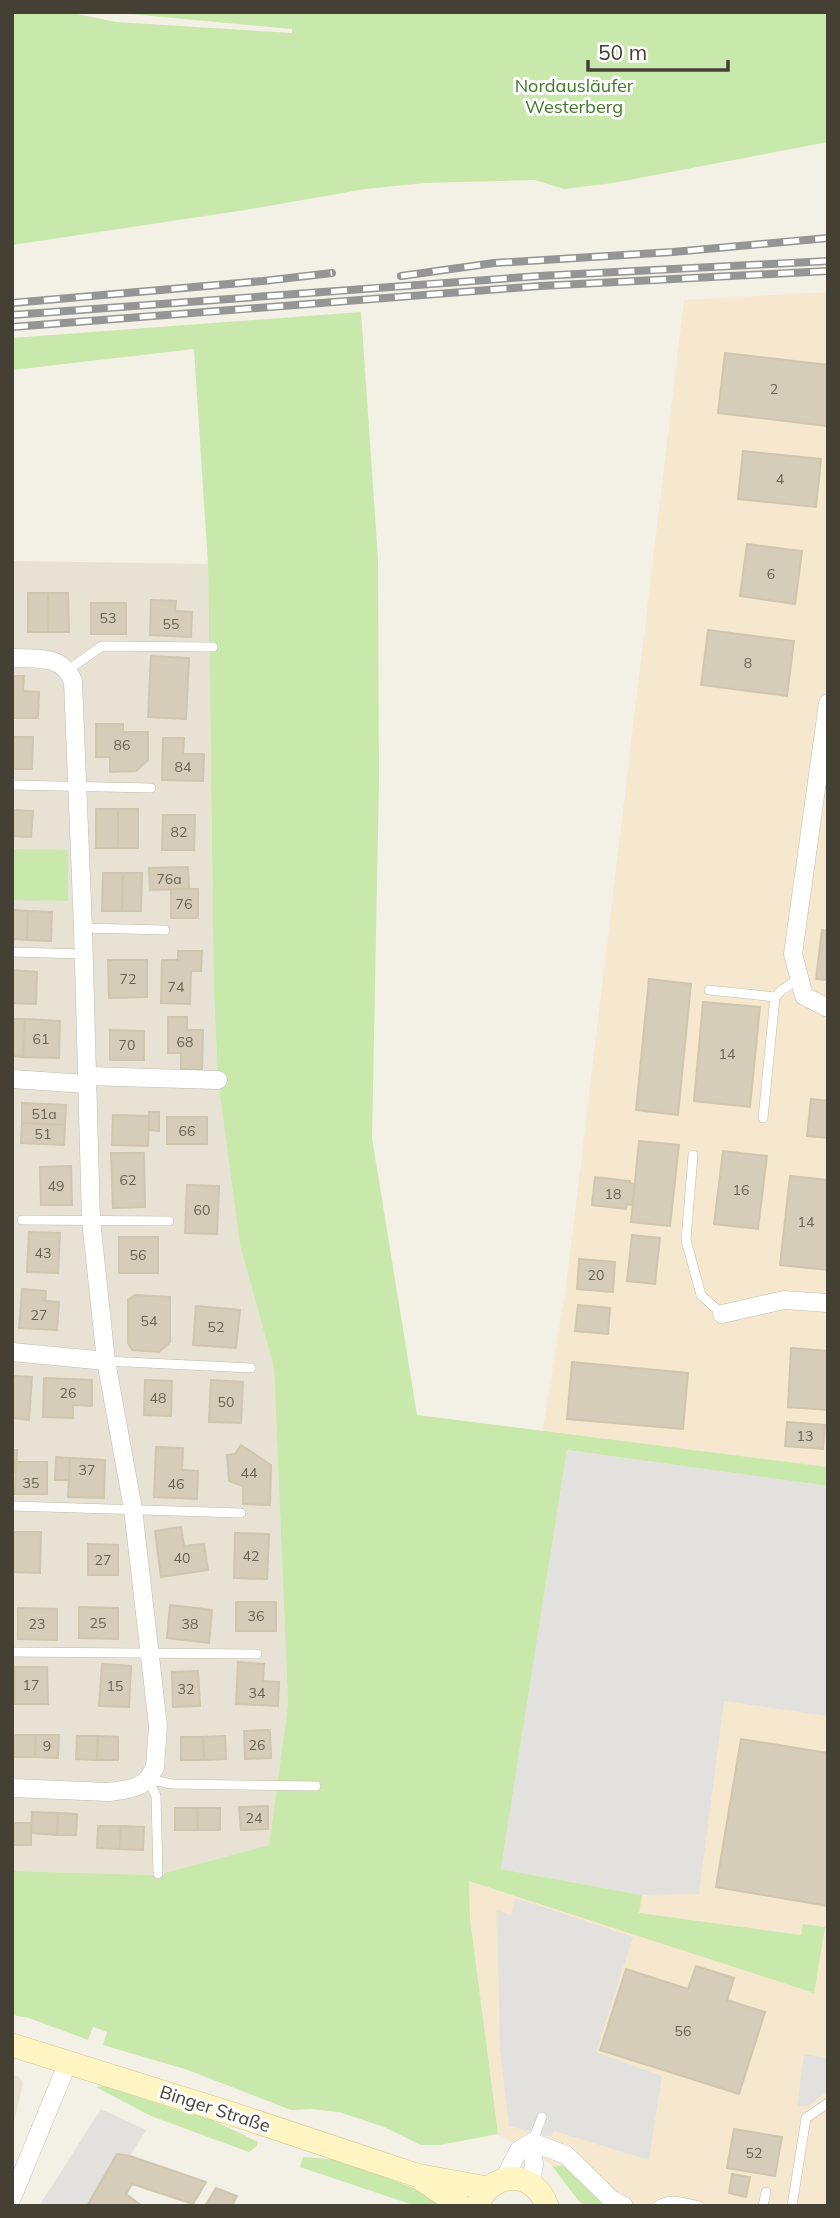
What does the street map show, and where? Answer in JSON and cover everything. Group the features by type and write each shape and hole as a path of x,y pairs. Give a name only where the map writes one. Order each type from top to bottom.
{"main road":[{"name":"Binger Straße","path":"12,2045 416,2175 490,2191 521,2179 530,2183"},
{"name":"Binger Straße","path":"416,2175 461,2206"},
{"path":"530,2183 542,2195 547,2205"}],"street":[{"path":"12,658 50,659 68,670 73,681 91,1220 106,1361 133,1509 158,1726 155,1767 148,1779 129,1789 109,1792 12,1788"},
{"path":"828,703 826,739 793,954 804,996 828,1008"},
{"path":"12,1079 218,1080"},
{"path":"722,1314 784,1300 828,1303"},
{"path":"12,1352 106,1361"},
{"path":"12,2198 68,2062"},
{"path":"530,2183 534,2165 532,2142"},
{"path":"490,2191 519,2150 532,2142"},
{"path":"532,2142 566,2155 611,2199 624,2206"}],"lane":[{"path":"68,670 102,646 213,647"},
{"path":"12,785 151,788"},
{"path":"83,928 165,930"},
{"path":"12,952 84,954"},
{"path":"763,1118 775,997 799,978"},
{"path":"709,990 775,997"},
{"path":"693,1155 686,1240 701,1295 722,1314"},
{"path":"22,1220 169,1222"},
{"path":"106,1361 251,1368"},
{"path":"12,1506 241,1513"},
{"path":"12,1652 257,1654"},
{"path":"148,1779 172,1784 316,1786"},
{"path":"148,1779 156,1796 158,1874"},
{"path":"792,2206 806,2118 828,2103"},
{"path":"532,2142 542,2117"},
{"path":"763,2206 765,2192"},
{"path":"657,2206 664,2201 673,2200 699,2206"}],"shaded area":[{"path":"828,292 828,2206 585,2206 550,2164 498,2134 470,1918 469,1880 566,1287 684,300"},
{"path":"12,561 208,564 214,995 218,1080 240,1245 274,1368 288,1705 269,1845 157,1875 12,1871"},
{"path":"567,1450 828,1486 828,1716 724,1701 699,1894 642,1895 501,1869"},
{"path":"516,1898 633,1937 596,2052 662,2076 649,2160 554,2131 551,2137 509,2126 500,2050 497,1910 511,1915"},
{"path":"804,2054 828,2058 828,2091 808,2106 797,2106"},
{"path":"12,2075 18,2076 23,2083 12,2131"},
{"path":"101,2109 146,2130 130,2156 117,2154 87,2206 39,2206"}],"green space":[{"name":"Nordausläufer Westerberg","path":"12,12 67,12 116,22 292,33 292,29 110,12 828,12 828,142 613,183 564,189 535,180 424,183 365,189 12,245"},
{"path":"361,312 378,559 379,781 372,1138 417,1415 828,1467 828,1486 567,1450 501,1869 642,1895 639,1913 801,1935 803,1924 825,1927 814,1993 469,1881 470,1918 498,2134 440,2145 421,2145 384,2127 339,2112 291,2110 188,2070 103,2045 107,2032 93,2027 88,2040 29,2018 12,2015 12,1871 157,1875 269,1845 288,1705 274,1368 240,1245 218,1080 214,995 208,564 194,349 12,370 12,338"},
{"path":"12,849 68,850 68,901 12,900"},
{"path":"108,2085 193,2115 198,2113 258,2142 249,2152 151,2116 96,2087"},
{"path":"303,2157 341,2160 444,2200 442,2206 416,2206 300,2167"},
{"path":"565,2165 609,2206 585,2206 578,2200 553,2167"}],"building":[{"path":"725,353 828,365 828,426 718,413"},
{"path":"743,451 821,459 816,507 738,499"},
{"path":"747,544 802,551 795,604 740,596"},
{"path":"28,593 48,593 48,632 28,632"},
{"path":"48,593 68,593 69,632 48,632"},
{"path":"151,600 176,601 175,611 192,612 191,637 150,635"},
{"path":"91,603 126,603 126,634 91,634"},
{"path":"708,630 794,641 787,696 701,685"},
{"path":"151,656 189,658 186,719 148,717"},
{"path":"12,676 24,676 23,691 39,692 38,718 12,718"},
{"path":"96,724 123,724 123,732 148,732 148,760 136,771 110,772 110,757 96,757"},
{"path":"12,737 33,737 32,769 12,769"},
{"path":"163,738 184,738 183,754 204,754 203,781 162,780"},
{"path":"96,809 118,809 118,848 96,848"},
{"path":"118,809 138,809 138,848 118,848"},
{"path":"12,810 33,811 31,837 12,836"},
{"path":"163,815 195,815 194,850 162,850"},
{"path":"188,867 189,889 150,890 149,868"},
{"path":"103,873 123,873 122,911 102,911"},
{"path":"123,873 142,873 141,911 122,911"},
{"path":"171,889 198,889 198,918 171,918"},
{"path":"12,910 28,911 27,940 12,939"},
{"path":"28,911 52,912 51,941 27,940"},
{"path":"822,930 828,931 828,980 816,979"},
{"path":"178,951 202,951 201,971 191,971 190,1004 161,1003 162,960 178,960"},
{"path":"108,960 147,960 147,997 109,998"},
{"path":"12,970 37,972 36,1004 12,1003"},
{"path":"649,979 691,984 678,1115 636,1110"},
{"path":"703,1002 760,1007 750,1107 694,1101"},
{"path":"168,1017 187,1017 187,1030 203,1030 202,1070 181,1069 181,1053 168,1053"},
{"path":"12,1019 25,1019 23,1057 12,1056"},
{"path":"25,1019 60,1021 59,1058 23,1057"},
{"path":"110,1030 144,1031 144,1060 110,1060"},
{"path":"811,1099 828,1101 828,1138 807,1136"},
{"path":"22,1103 66,1105 65,1125 22,1123"},
{"path":"149,1112 159,1112 159,1131 148,1130"},
{"path":"113,1115 149,1116 148,1146 112,1145"},
{"path":"167,1117 207,1117 207,1144 167,1144"},
{"path":"22,1123 65,1125 64,1145 21,1143"},
{"path":"639,1141 679,1145 670,1226 631,1222"},
{"path":"723,1151 767,1156 758,1229 714,1224"},
{"path":"111,1153 144,1153 145,1207 113,1208"},
{"path":"71,1166 72,1205 41,1205 40,1167"},
{"path":"790,1176 828,1180 828,1270 780,1265"},
{"path":"595,1177 635,1184 632,1205 627,1204 626,1209 592,1205"},
{"path":"187,1185 219,1186 217,1234 185,1233"},
{"path":"29,1232 60,1233 58,1273 27,1272"},
{"path":"632,1235 660,1238 655,1284 627,1281"},
{"path":"119,1237 158,1237 158,1273 119,1273"},
{"path":"579,1259 615,1262 613,1292 577,1289"},
{"path":"22,1289 46,1291 45,1301 59,1302 57,1330 19,1328"},
{"path":"135,1295 170,1297 170,1342 159,1352 132,1350 128,1343 128,1300"},
{"path":"578,1305 610,1308 608,1334 575,1331"},
{"path":"196,1306 240,1310 236,1348 193,1345"},
{"path":"791,1348 828,1351 828,1410 788,1407"},
{"path":"572,1362 688,1373 683,1429 567,1419"},
{"path":"12,1376 32,1377 29,1420 12,1418"},
{"path":"44,1378 92,1380 92,1406 73,1405 73,1418 43,1417"},
{"path":"145,1380 172,1381 171,1416 144,1415"},
{"path":"211,1380 243,1382 241,1423 209,1422"},
{"path":"787,1422 825,1425 823,1449 785,1446"},
{"path":"241,1445 271,1465 270,1505 243,1504 243,1486 229,1481 227,1455 235,1454"},
{"path":"156,1447 183,1448 182,1470 198,1471 197,1499 154,1497"},
{"path":"12,1450 17,1450 16,1472 12,1472"},
{"path":"56,1457 70,1458 69,1480 55,1480"},
{"path":"70,1458 105,1460 104,1498 68,1497"},
{"path":"16,1462 47,1462 47,1494 15,1494"},
{"path":"181,1527 184,1546 204,1544 208,1570 161,1577 155,1531"},
{"path":"12,1532 41,1532 40,1573 12,1572"},
{"path":"235,1533 269,1534 267,1579 234,1578"},
{"path":"88,1544 118,1545 118,1575 88,1575"},
{"path":"236,1602 276,1602 276,1631 236,1631"},
{"path":"170,1605 212,1610 209,1643 167,1638"},
{"path":"79,1607 118,1608 118,1639 79,1638"},
{"path":"18,1608 57,1609 57,1640 18,1639"},
{"path":"238,1662 264,1664 263,1681 279,1682 278,1706 236,1704"},
{"path":"102,1664 131,1666 129,1707 99,1706"},
{"path":"15,1667 47,1667 48,1704 15,1704"},
{"path":"198,1671 200,1706 173,1707 172,1672"},
{"path":"270,1730 271,1758 245,1759 244,1731"},
{"path":"12,1735 36,1735 35,1757 12,1757"},
{"path":"36,1735 59,1735 58,1758 35,1757"},
{"path":"77,1736 98,1736 97,1760 76,1759"},
{"path":"98,1736 118,1737 118,1760 97,1760"},
{"path":"225,1736 226,1759 204,1760 203,1737"},
{"path":"181,1737 203,1737 204,1760 181,1760"},
{"path":"741,1739 828,1753 828,1906 716,1887"},
{"path":"268,1806 268,1829 241,1830 239,1807"},
{"path":"175,1808 197,1808 198,1830 175,1830"},
{"path":"197,1808 220,1808 220,1830 198,1830"},
{"path":"32,1812 58,1813 57,1835 31,1833"},
{"path":"58,1813 77,1814 76,1835 57,1835"},
{"path":"12,1823 31,1823 31,1845 12,1845"},
{"path":"98,1826 121,1826 120,1849 97,1848"},
{"path":"121,1826 144,1827 143,1850 120,1849"},
{"path":"696,1966 734,1978 727,2000 765,2012 739,2094 600,2050 626,1969 688,1989"},
{"path":"734,2129 782,2137 775,2176 727,2168"},
{"path":"117,2154 206,2182 193,2204 132,2184 126,2194 142,2206 87,2206"},
{"path":"732,2174 750,2177 746,2197 729,2193"},
{"path":"216,2188 237,2196 232,2206 205,2206"}],"railway":[{"path":"401,276 494,263 673,252 828,238"},
{"path":"12,315 539,276 828,261"},
{"path":"12,327 540,286 828,271"},
{"path":"12,303 332,273"}]}
